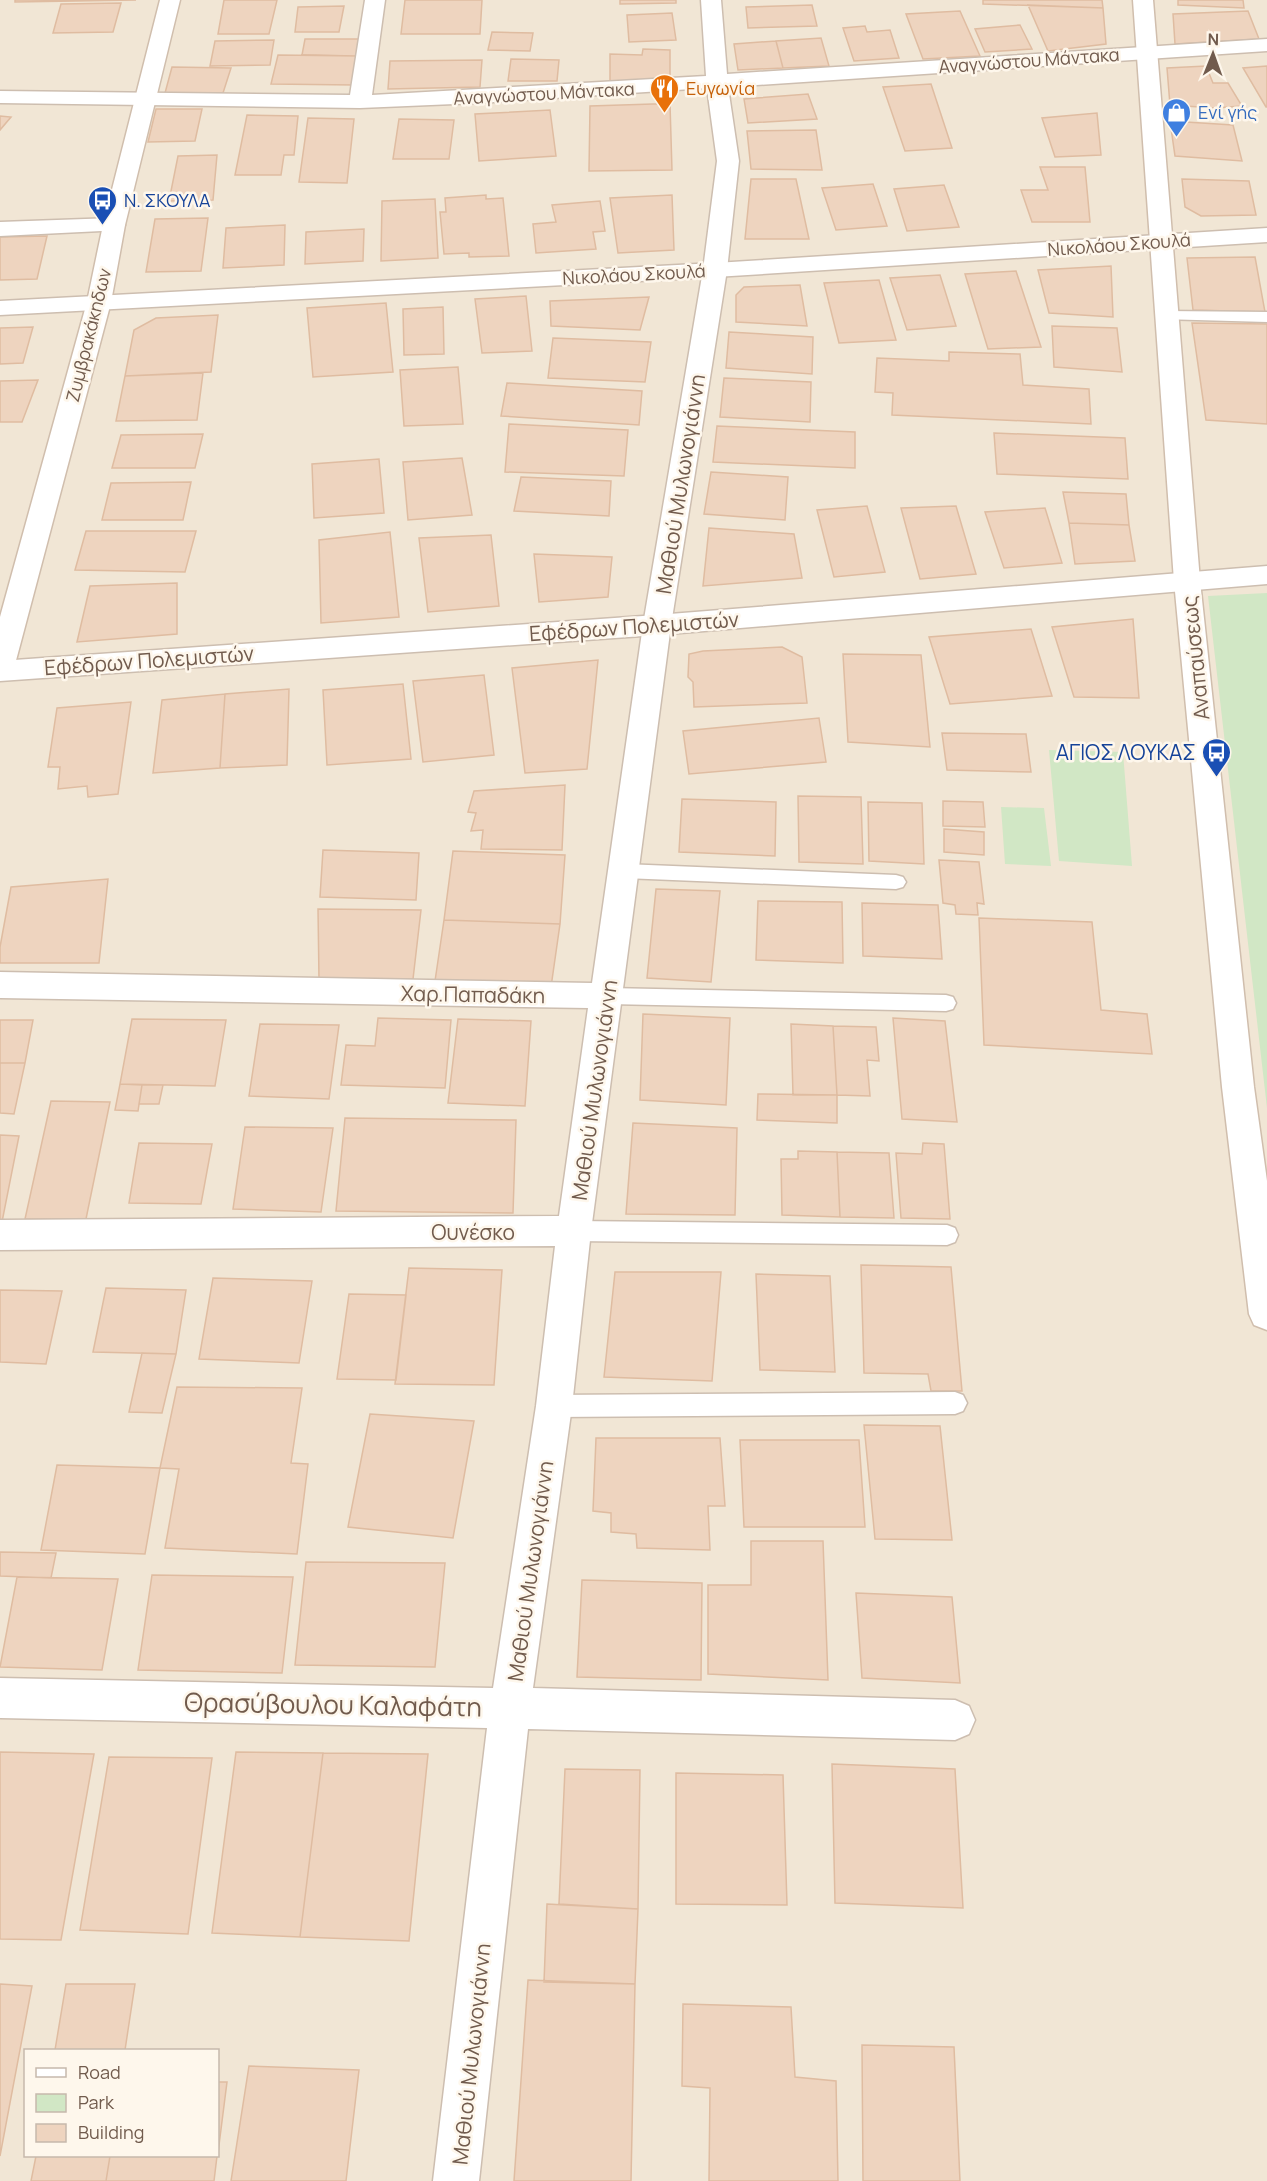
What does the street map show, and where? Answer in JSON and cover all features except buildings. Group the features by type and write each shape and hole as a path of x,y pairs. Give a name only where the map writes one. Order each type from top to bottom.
{"street":[{"name":"Ζυμβρακάκηδων","path":"0,669 99,302 114,225 170,0"},
{"path":"360,102 375,0"},
{"name":"Μαθιού Μυλωνογιάννη","path":"456,2181 510,1708 554,1406 574,1231 657,625 715,270 728,161 717,83 711,0"},
{"name":"Αναπαύσεως","path":"1143,0 1187,581 1238,1087 1267,1314"},
{"name":"Αναγνώστου Μάντακα","path":"0,97 360,102 717,83 1146,51 1267,45"},
{"path":"0,228 114,225"},
{"name":"Νικολάου Σκουλά","path":"0,308 715,270 1267,235"},
{"name":"Εφέδρων Πολεμιστών","path":"0,669 657,625 1267,575"},
{"name":"Χαρ.Παπαδάκη","path":"0,985 608,996"},
{"name":"Ουνέσκο","path":"0,1235 574,1231"},
{"name":"Θρασύβουλου Καλαφάτη","path":"0,1698 955,1720"}],"lane":[{"path":"1166,316 1267,317"},
{"path":"624,871 896,882"},
{"name":"Χαρ.Παπαδάκη","path":"608,996 946,1003"},
{"name":"Ουνέσκο","path":"574,1231 947,1235"},
{"path":"554,1406 955,1403"}],"shaded area":[{"path":"0,0 1267,0 1267,2181 0,2181"}],"green space":[{"path":"1267,593 1267,1108 1208,596"},
{"path":"1049,750 1123,752 1132,866 1059,861"},
{"path":"1001,807 1044,808 1051,866 1005,864"}],"place":[{"name":"Ευγωνία","path":"665,114"},
{"name":"Ενί γής","path":"1177,138"},
{"name":"Ν. ΣΚΟΥΛΑ","path":"103,226"},
{"name":"ΑΓΙΟΣ ΛΟΥΚΑΣ","path":"1217,778"}]}
